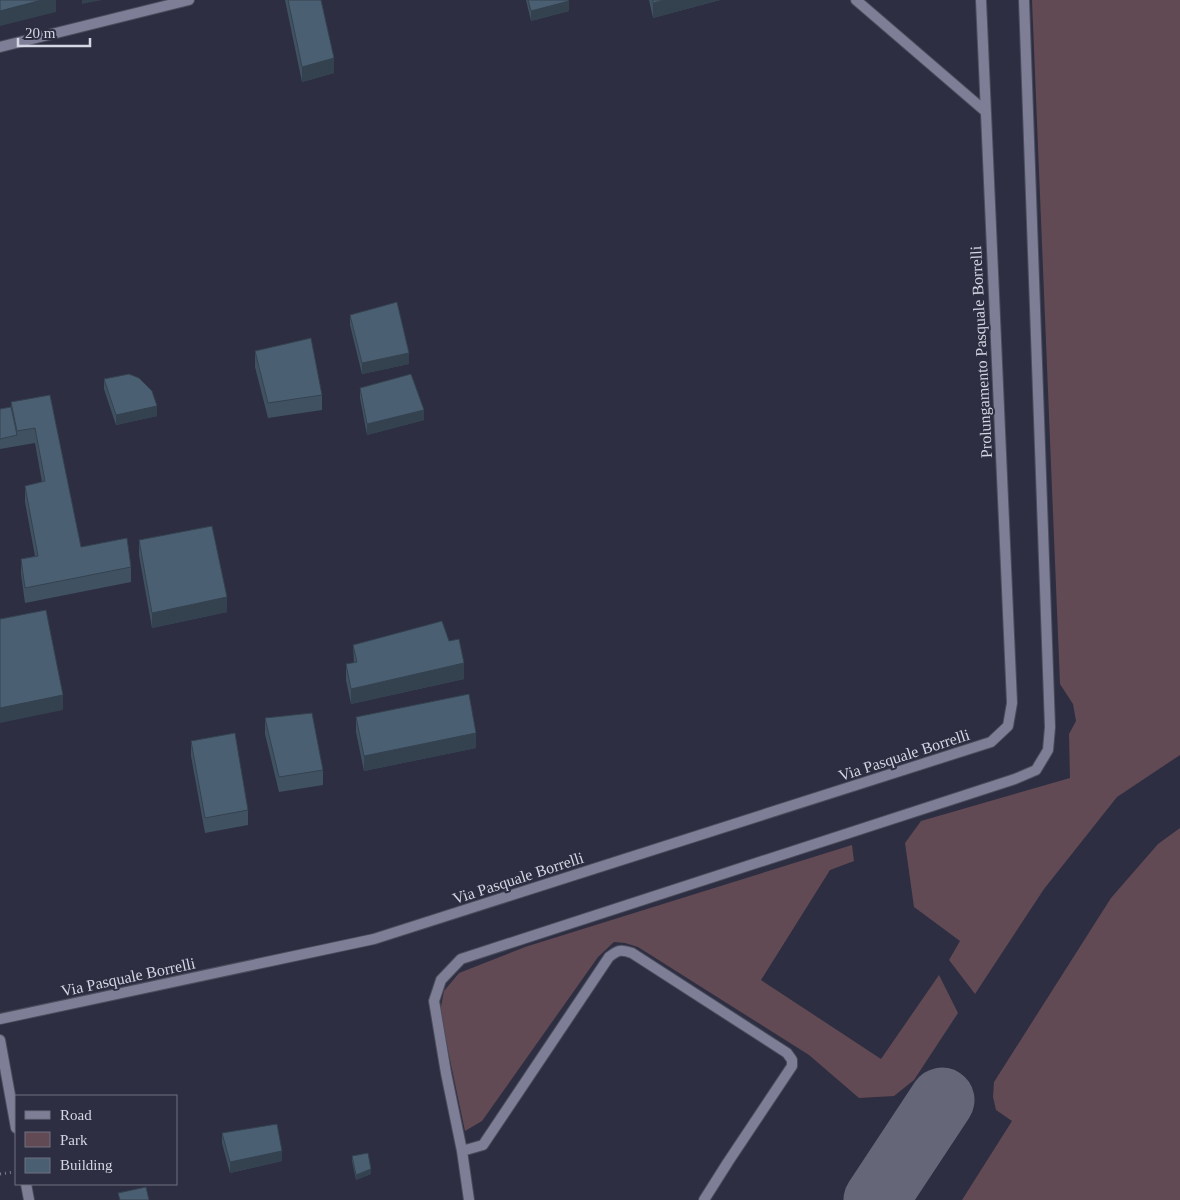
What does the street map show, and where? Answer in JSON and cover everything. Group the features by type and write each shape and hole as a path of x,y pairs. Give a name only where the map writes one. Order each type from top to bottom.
{"street":[{"path":"0,47 189,0"},
{"path":"856,0 985,111"},
{"name":"Prolungamento Pasquale Borrelli","path":"981,0 1012,703"},
{"path":"469,1200 462,1151 434,1001 441,980 461,959 1015,779 1036,770 1048,750 1050,727 1024,0"},
{"name":"Via Pasquale Borrelli","path":"0,1019 374,939 991,742 1008,726 1012,703"},
{"path":"462,1151 483,1145 609,957 618,951 625,950 787,1052 792,1060 792,1066 704,1200"},
{"path":"0,1040 15,1122"},
{"path":"26,1185 29,1200"}],"path":[{"path":"0,1174 15,1172"}],"green space":[{"path":"1032,0 1180,0 1180,755 1117,797 1044,889 975,994 949,960 960,941 914,907 905,843 921,821 1070,778 1069,734 1076,721 1073,704 1060,684"},
{"path":"1180,828 1180,1200 962,1200 1012,1121 996,1110 993,1097 994,1082 1111,898 1158,844"},
{"path":"852,845 854,861 830,870 761,980 881,1059 939,975 958,1013 914,1080 894,1096 859,1098 809,1055 638,947 614,942 598,957 482,1121 465,1131 440,1012 444,991 459,973 525,947"}],"building":[{"path":"0,0 42,0 0,11"},
{"path":"288,0 321,0 334,58 302,67"},
{"path":"528,0 568,0 569,1 531,11"},
{"path":"653,0 664,0 653,3"},
{"path":"397,302 409,353 362,363 350,315"},
{"path":"311,338 322,395 268,403 255,351"},
{"path":"129,374 139,378 152,391 157,406 116,415 104,379"},
{"path":"411,374 424,410 367,424 360,388"},
{"path":"50,395 81,547 127,538 131,567 25,588 21,559 38,556 25,486 45,481 35,428 17,431 11,402"},
{"path":"11,407 17,435 0,439 0,409"},
{"path":"212,526 227,597 152,613 139,540"},
{"path":"46,610 63,695 0,708 0,619"},
{"path":"442,621 449,641 459,639 464,663 351,689 346,664 357,662 353,645"},
{"path":"469,694 476,733 364,756 356,717"},
{"path":"312,713 323,770 279,777 265,718"},
{"path":"235,733 248,810 205,818 191,741"},
{"path":"277,1124 282,1151 230,1162 222,1133"},
{"path":"368,1153 371,1169 356,1175 352,1156"},
{"path":"146,1187 149,1200 120,1200 118,1193"}],"taxiway":[{"path":"876,1200 942,1100"}]}
